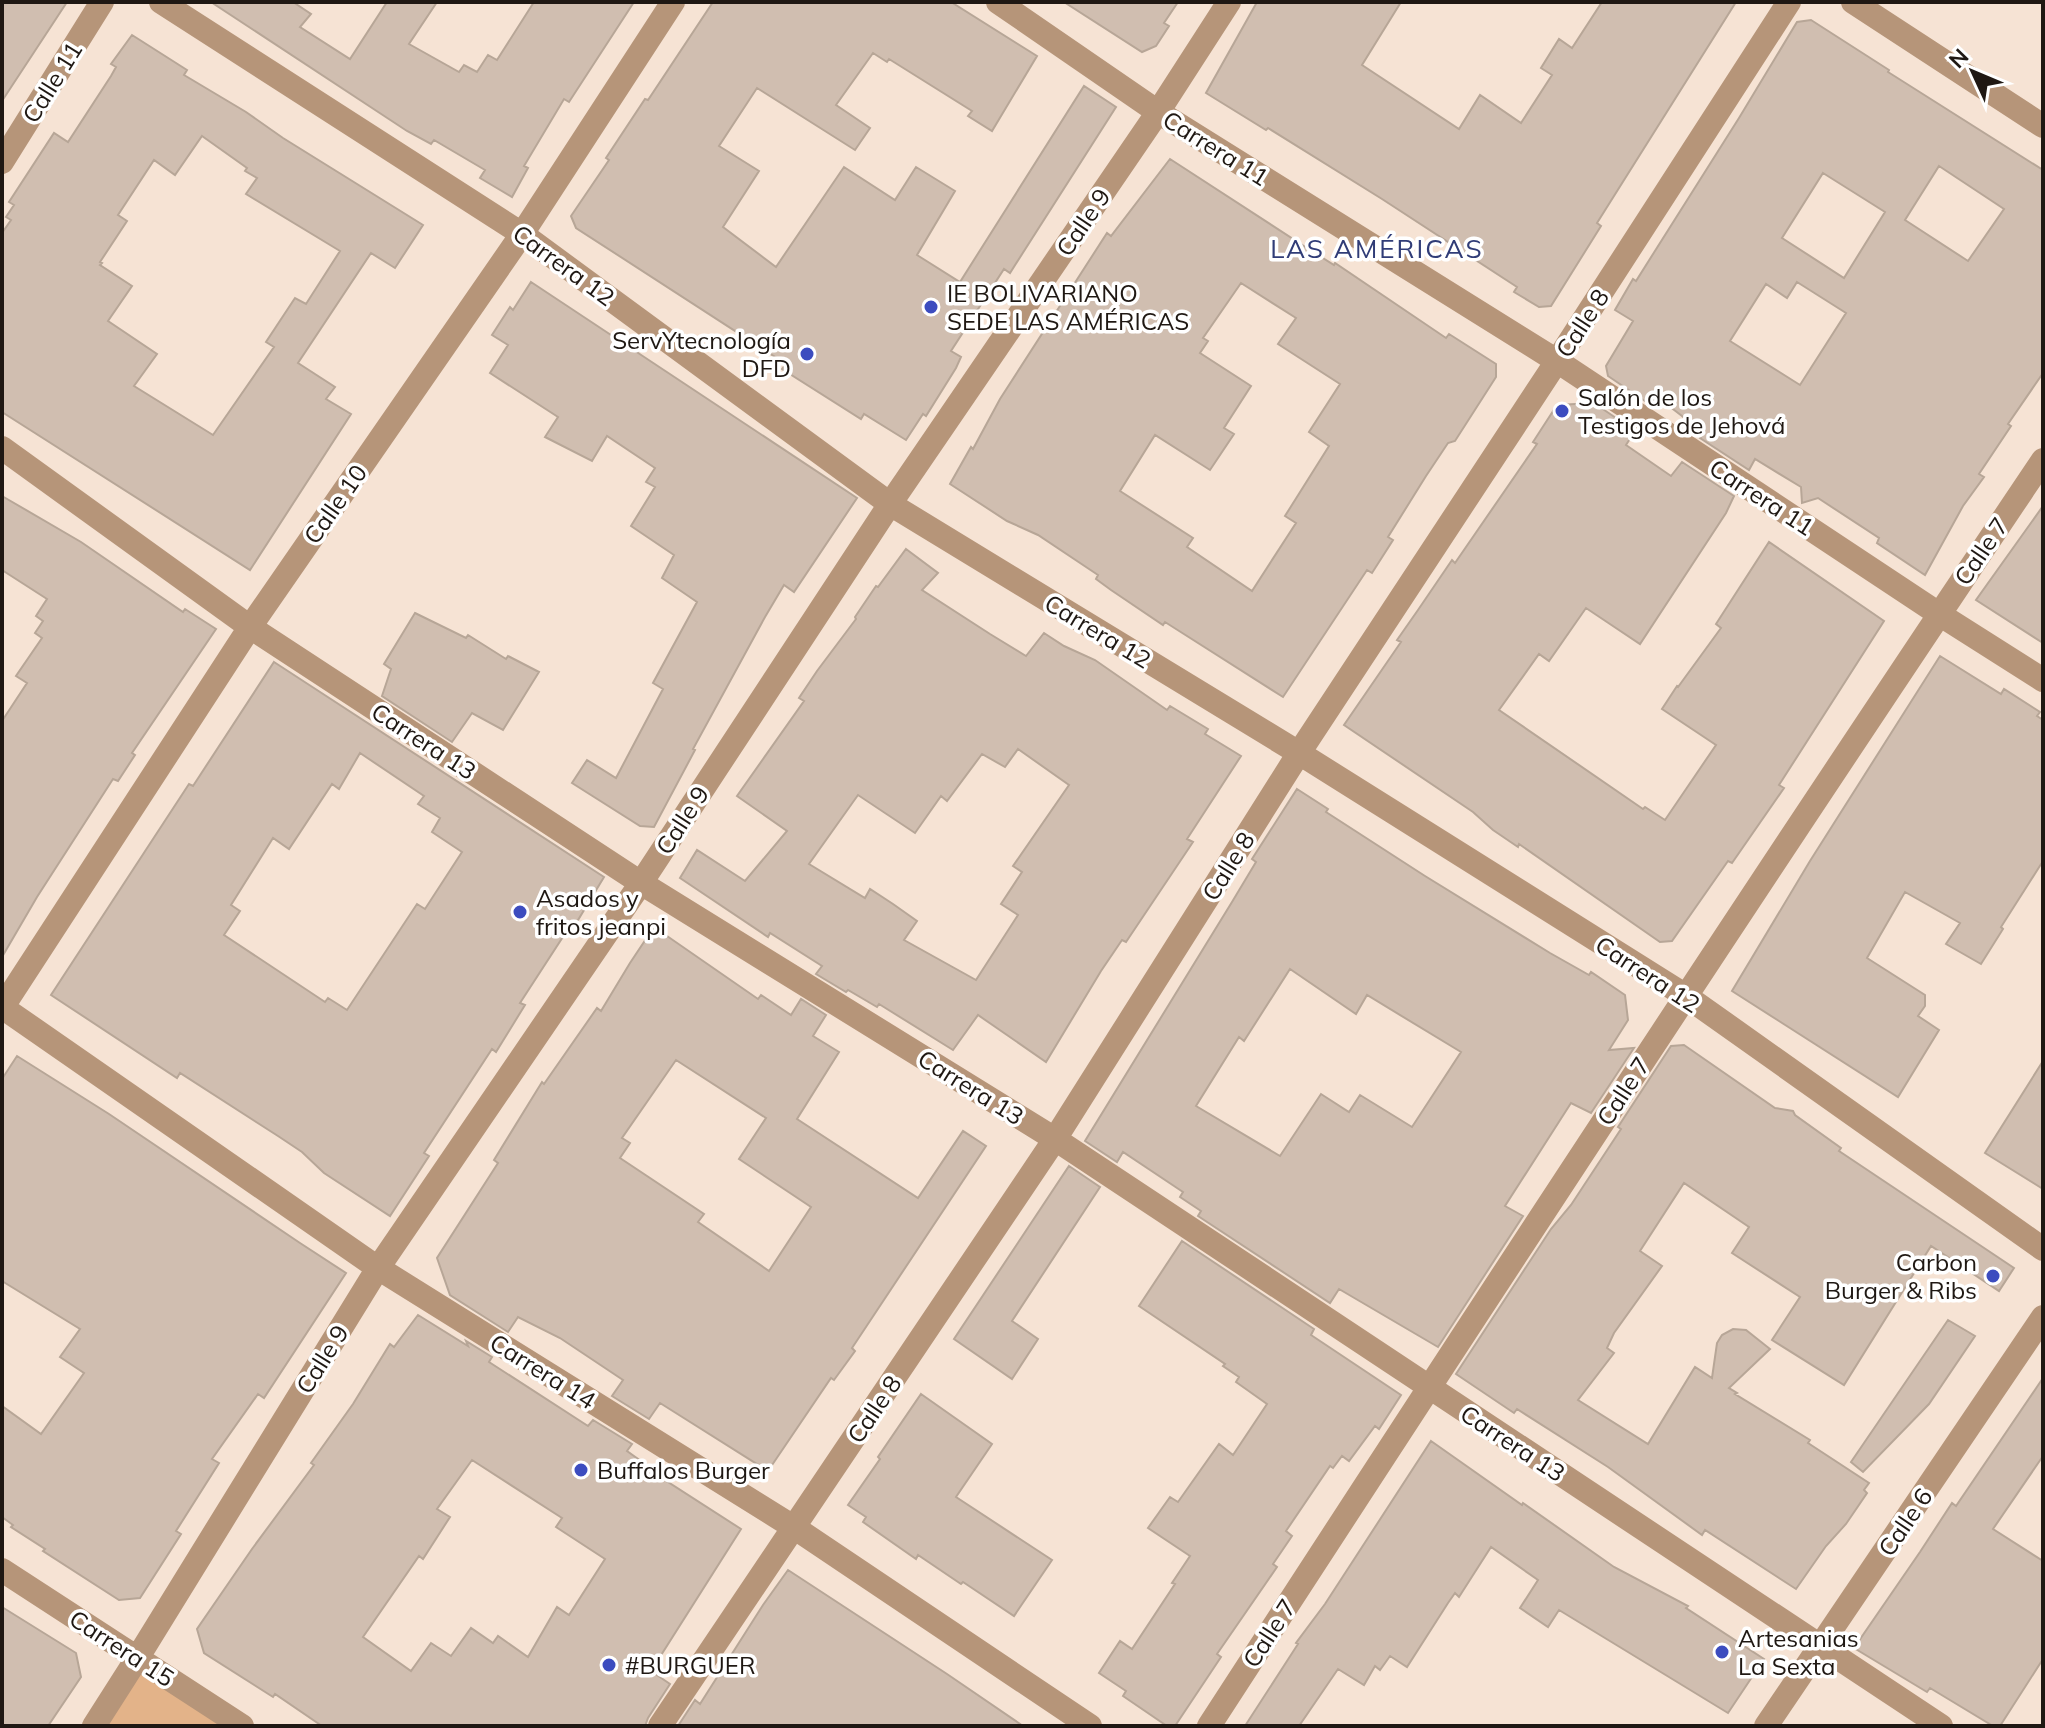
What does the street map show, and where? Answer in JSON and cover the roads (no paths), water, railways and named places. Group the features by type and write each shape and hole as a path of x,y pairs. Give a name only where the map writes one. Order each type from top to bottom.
{"street":[{"name":"Calle 11","path":"2,162 102,2"},
{"name":"Carrera 12","path":"161,2 522,234 890,504 1299,753 1686,996 2043,1249"},
{"name":"Calle 10","path":"2,1008 250,627 522,234 673,2"},
{"name":"Carrera 11","path":"998,2 1158,112 1557,361 2043,680"},
{"name":"Calle 9","path":"94,1726 378,1268 641,883 890,504 1158,112 1229,2"},
{"name":"Calle 8","path":"660,1726 1055,1139 1299,753 1789,2"},
{"path":"1853,2 2043,126"},
{"name":"Carrera 13","path":"2,448 250,627 641,883 1055,1139 1941,1726"},
{"name":"Calle 7","path":"1209,1726 1428,1387 2043,460"},
{"name":"Carrera 14","path":"2,1008 378,1268 795,1528 1090,1726"},
{"name":"Calle 6","path":"1766,1726 2043,1317"},
{"name":"Carrera 15","path":"2,1570 242,1726"}],"place":[{"name":"IE BOLIVARIANO SEDE LAS AMÉRICAS","path":"931,307"},
{"name":"ServYtecnología DFD","path":"807,354"},
{"name":"Salón de los Testigos de Jehová","path":"1562,411"},
{"name":"Asados y fritos jeanpi","path":"520,912"},
{"name":"Carbon Burger & Ribs","path":"1993,1276"},
{"name":"Buffalos Burger","path":"581,1470"},
{"name":"Artesanias La Sexta","path":"1722,1652"},
{"name":"#BURGUER","path":"609,1665"}],"district":[{"name":"LAS AMÉRICAS","path":"1377,248"}]}
